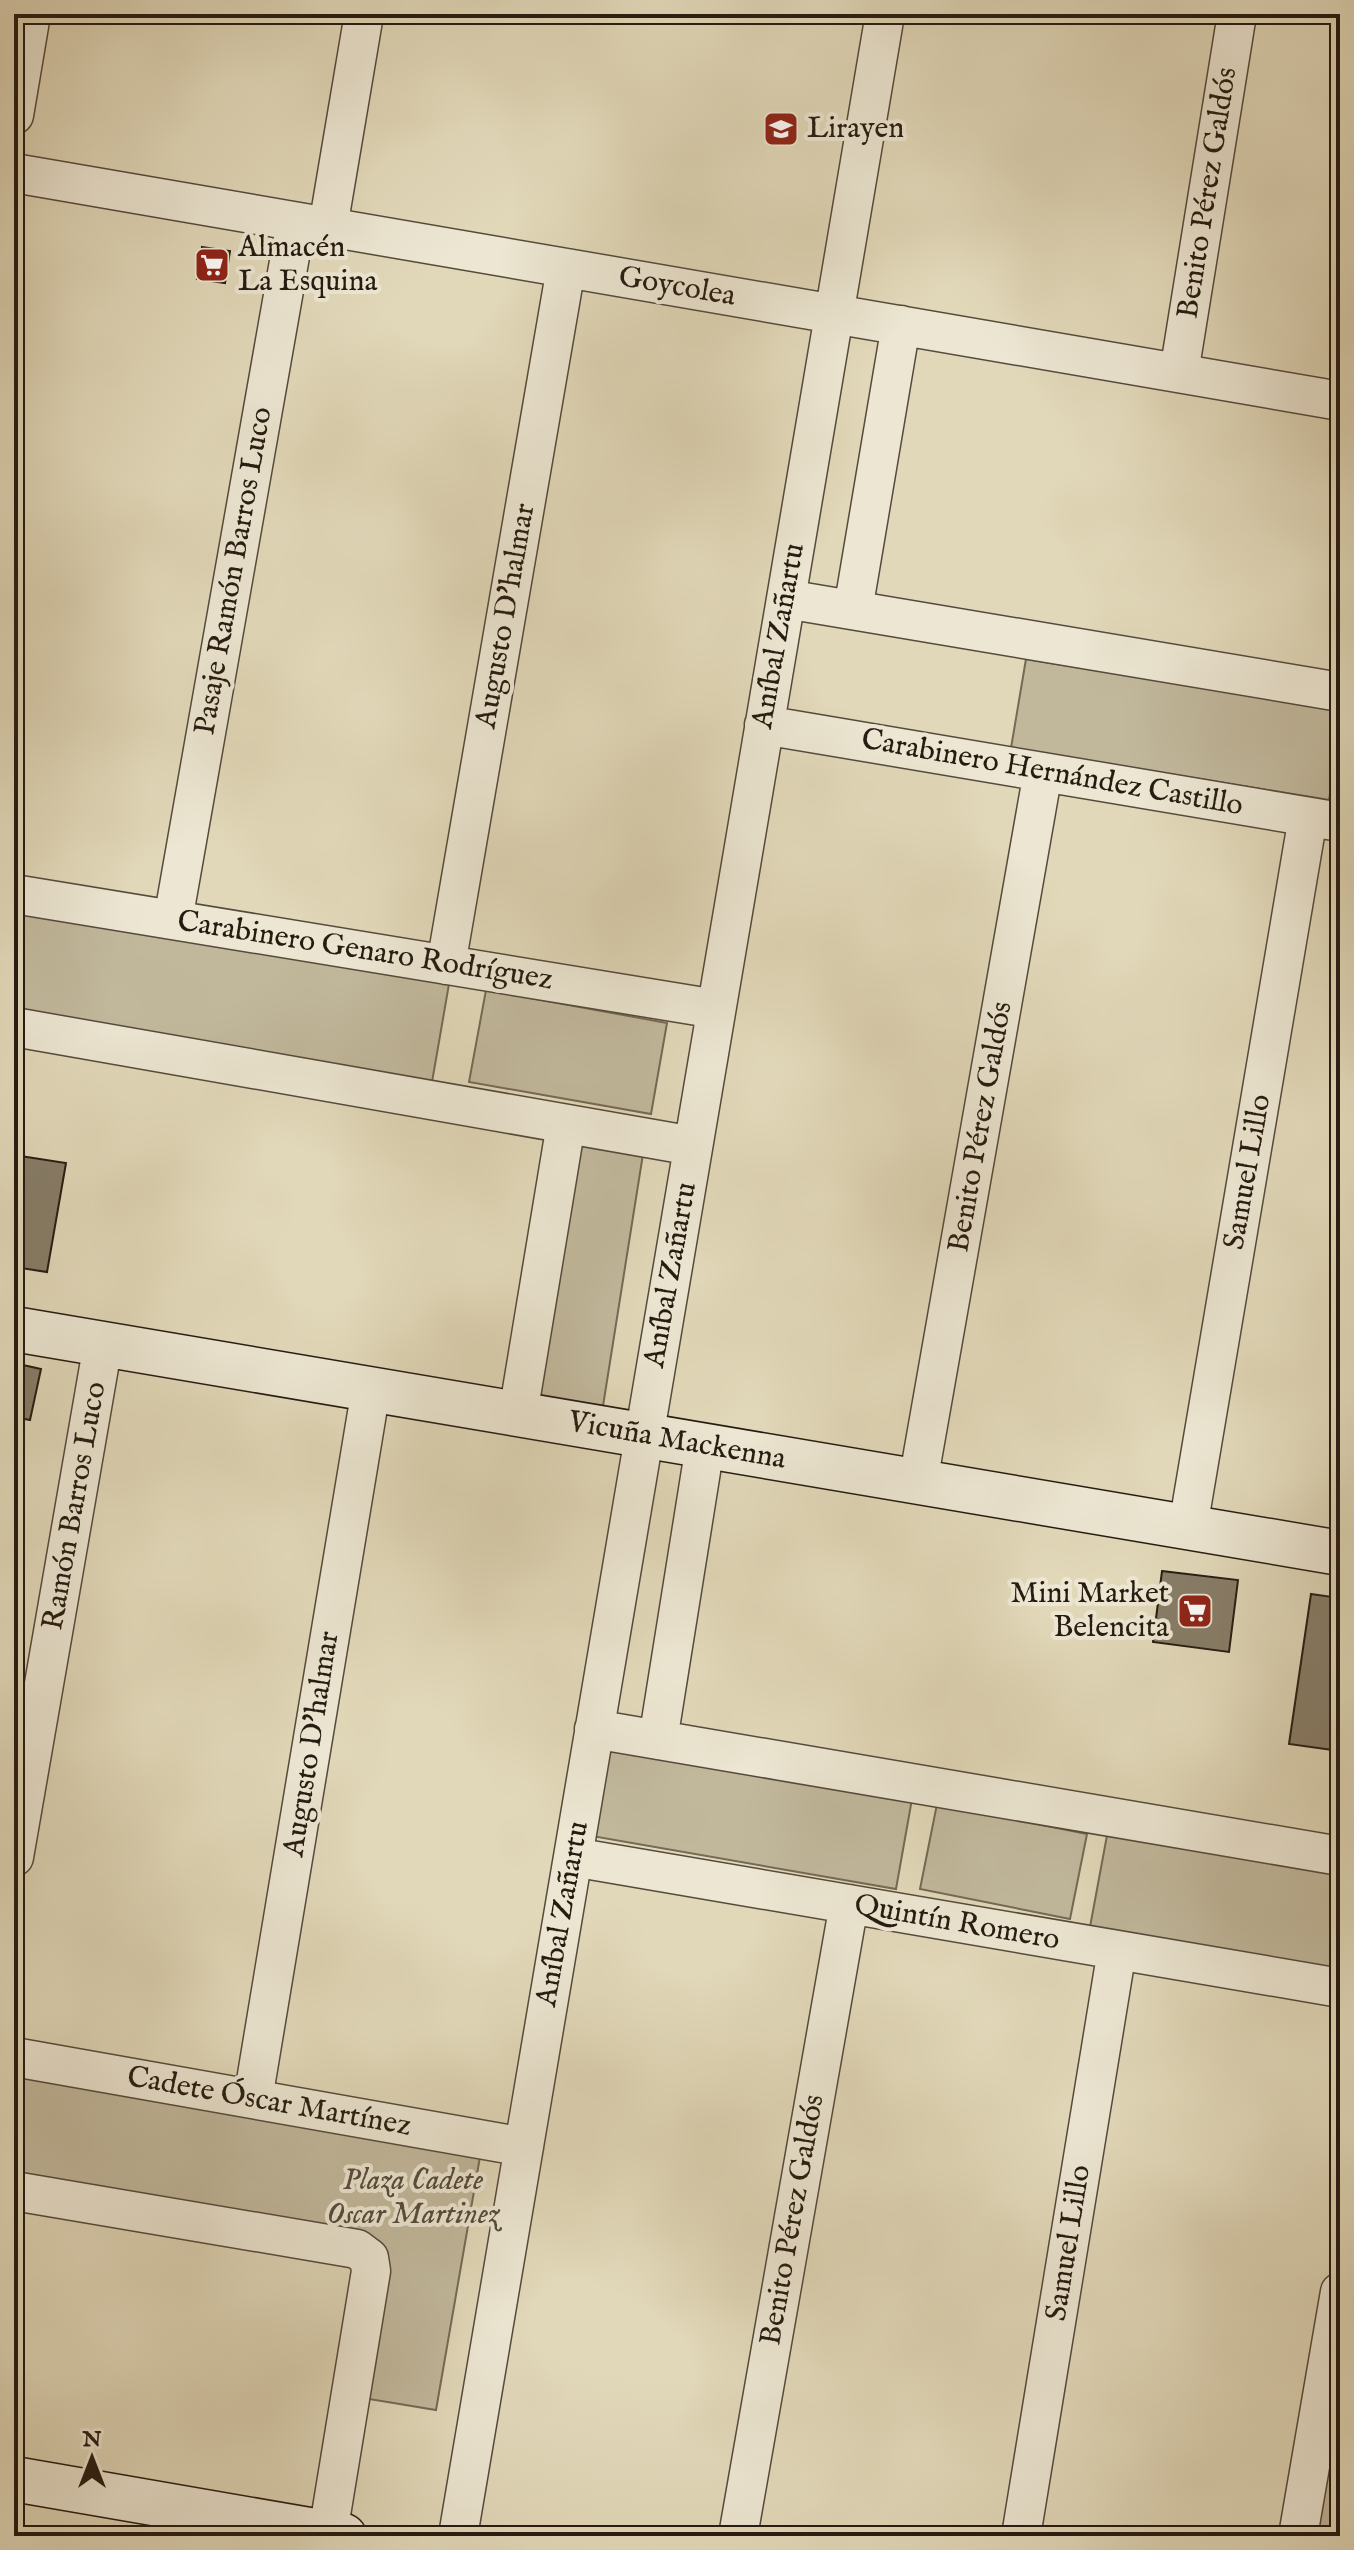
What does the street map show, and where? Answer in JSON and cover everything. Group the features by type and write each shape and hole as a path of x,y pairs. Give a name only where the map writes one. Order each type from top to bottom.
{"main road":[{"name":"Vicuña Mackenna","path":"14,1329 1340,1553"},
{"path":"14,2479 336,2534"}],"street":[{"path":"14,115 31,14"},
{"name":"Pasaje Ramón Barros Luco","path":"173,920 312,224 364,14"},
{"name":"Aníbal Zañartu","path":"458,2536 885,14"},
{"name":"Benito Pérez Galdós","path":"1179,373 1237,14"},
{"name":"Goycolea","path":"14,173 1340,401"},
{"name":"Augusto D'halmar","path":"446,965 566,268"},
{"path":"853,610 901,325"},
{"path":"786,599 1340,692"},
{"name":"Carabinero Hernández Castillo","path":"764,725 1324,819"},
{"name":"Benito Pérez Galdós","path":"918,1482 1043,772"},
{"name":"Samuel Lillo","path":"1188,1527 1324,819"},
{"name":"Carabinero Genaro Rodríguez","path":"14,894 716,1009"},
{"path":"14,1027 693,1146"},
{"path":"518,1414 566,1124"},
{"name":"Ramón Barros Luco","path":"14,1857 103,1344"},
{"name":"Augusto D'halmar","path":"253,2099 371,1389"},
{"path":"658,1740 705,1446"},
{"path":"594,1729 1340,1856"},
{"name":"Quintín Romero","path":"573,1857 1340,1988"},
{"name":"Benito Pérez Galdós","path":"738,2536 849,1904"},
{"name":"Samuel Lillo","path":"1021,2536 1117,1950"},
{"name":"Cadete Óscar Martínez","path":"14,2057 524,2147"},
{"path":"14,2191 357,2249 369,2258 371,2271 336,2534"},
{"path":"1298,2536 1340,2292"}],"green space":[{"path":"1026,659 1340,710 1340,732 1329,800 1011,748"},
{"path":"14,906 449,984 432,1082 14,1008"},
{"path":"486,990 667,1023 651,1114 469,1082"},
{"path":"573,1143 643,1154 603,1406 533,1395"},
{"path":"601,1745 912,1799 896,1889 586,1835"},
{"path":"937,1804 1087,1834 1070,1919 920,1889"},
{"path":"1108,1830 1340,1874 1340,1969 1090,1927"},
{"name":"Plaza Cadete Oscar Martinez","path":"14,2071 481,2151 436,2410 357,2397 383,2249 14,2185"},
{"path":"1340,2353 1340,2536 1310,2536"}],"building":[{"path":"202,247 230,251 225,283 197,279"},
{"path":"14,1155 66,1163 47,1272 14,1267"},
{"path":"14,1363 41,1369 30,1420 14,1417"},
{"path":"1340,1453 1340,1507 1333,1506"},
{"name":"Mini Market Belencita","path":"1162,1571 1238,1580 1229,1652 1153,1642"},
{"path":"1311,1594 1340,1598 1340,1751 1289,1744"}],"place":[{"name":"Lirayen","path":"781,129"},
{"name":"Almacén La Esquina","path":"212,265"},
{"name":"Mini Market Belencita","path":"1195,1611"}]}
